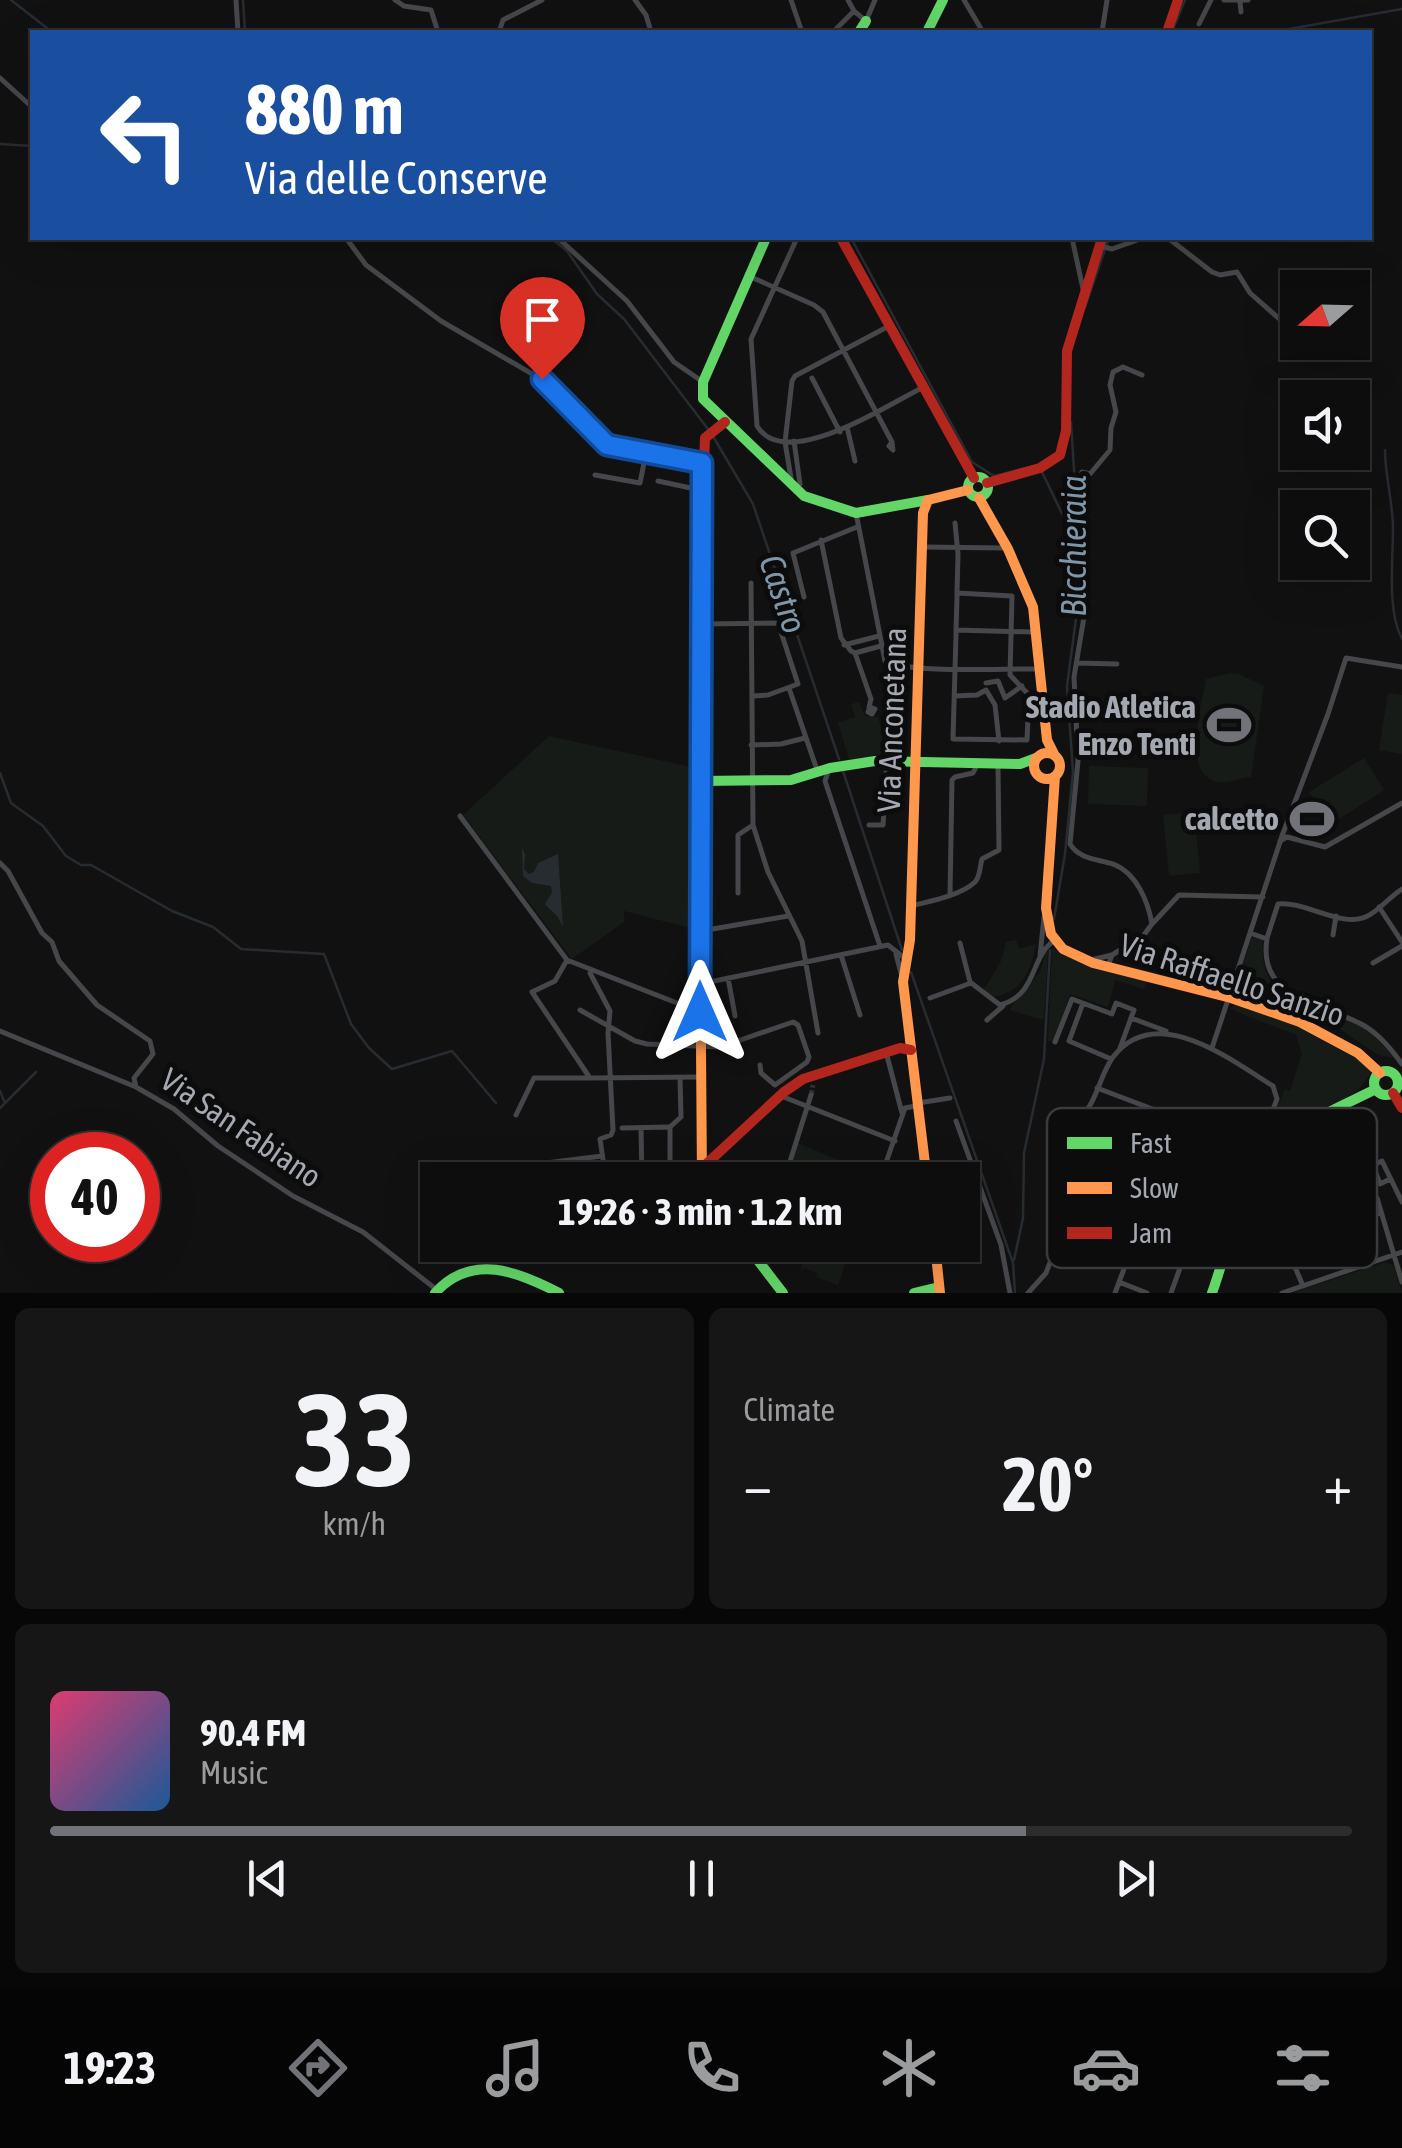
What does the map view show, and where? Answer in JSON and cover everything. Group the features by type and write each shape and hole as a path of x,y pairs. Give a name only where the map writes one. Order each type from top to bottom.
{"main road":[{"path":"929,30 942,0"},
{"path":"1167,30 1178,0"},
{"path":"765,240 702,382 703,399 804,496 856,513 928,500 970,480 987,483 1040,468 1060,455 1066,431 1067,351 1084,292 1104,245"},
{"path":"843,240 970,480 973,497 983,499"},
{"path":"701,1162 702,463 705,438 725,422"},
{"path":"987,483 983,499 1033,607 1046,740 1060,766 1051,777 1046,908 1052,941"},
{"name":"Via Anconetana","path":"927,1162 907,1046 903,982 911,906 922,547 928,500"},
{"path":"1035,772 1046,740"},
{"path":"916,741 932,762"},
{"path":"699,781 791,780 887,762 1020,764 1047,753 1054,756"},
{"path":"915,779 932,762"},
{"path":"1020,764 1051,777"},
{"name":"Via Raffaello Sanzio","path":"1052,941 1088,961 1110,960 1344,1041 1371,1059 1380,1073"},
{"path":"713,1162 780,1096 907,1046"},
{"path":"1380,1073 1399,1075 1398,1088 1393,1093 1383,1094 1376,1089 1375,1078 1380,1073"},
{"path":"1341,1108 1376,1089"},
{"path":"1393,1093 1402,1108"},
{"path":"701,1149 709,1156 718,1155"},
{"path":"759,1262 782,1293"},
{"path":"914,1293 942,1291 937,1262"},
{"path":"436,1291 445,1282 495,1266 559,1293"},
{"path":"1215,1292 1223,1268"}],"street":[{"path":"236,0 238,30"},
{"path":"395,0 404,6 430,10 437,30"},
{"path":"500,30 504,20 542,0"},
{"path":"635,0 646,14 650,30"},
{"path":"790,0 801,30"},
{"path":"848,0 868,26 876,0"},
{"path":"964,0 982,30"},
{"path":"1102,30 1107,0"},
{"path":"1199,24 1211,0"},
{"path":"1225,0 1244,1 1241,12"},
{"path":"836,30 854,11"},
{"path":"0,78 30,105"},
{"path":"348,240 366,264 441,321 542,379 600,442 702,463"},
{"path":"560,240 627,300 674,362 702,382"},
{"path":"796,240 753,332 750,354 756,426 762,434 785,442 843,429 922,388"},
{"path":"1072,240 1084,292"},
{"path":"1104,245 1133,240"},
{"path":"1171,240 1212,272 1237,272 1250,292 1280,320"},
{"path":"749,276 821,309 892,442"},
{"path":"786,477 785,442 792,381 889,326"},
{"path":"1142,375 1123,367 1114,372 1110,384 1116,412 1110,450 1090,474 1082,472 1085,611 1076,662 1078,761 1071,847 1077,854 1119,866 1137,884 1149,905 1152,924"},
{"path":"812,378 843,429 854,461"},
{"path":"786,477 794,441"},
{"path":"595,475 640,483 646,453"},
{"path":"658,481 703,490"},
{"path":"856,513 885,661 918,666 1041,669"},
{"path":"955,524 958,548 953,739 1028,739 1029,695 1011,676 1010,668 1010,594 957,593"},
{"path":"804,597 793,553 857,527"},
{"path":"820,540 844,645 856,652 872,708"},
{"path":"922,547 1008,548"},
{"path":"751,584 753,825 758,847 802,942 818,1033"},
{"path":"702,624 778,624 798,684 768,695 752,696"},
{"path":"956,630 1030,632"},
{"path":"844,645 880,636"},
{"path":"856,652 881,646"},
{"path":"1212,1048 1346,658 1402,667"},
{"path":"1076,662 1116,664"},
{"path":"986,668 986,686 995,706 999,741"},
{"path":"954,696 977,694 998,682 1005,698 1022,686"},
{"path":"789,688 880,946"},
{"path":"752,745 805,738"},
{"path":"869,826 883,826 887,762"},
{"path":"950,894 952,780 955,776 973,774 978,763"},
{"path":"911,906 974,884 982,859 999,850 998,764"},
{"path":"1283,836 1324,848 1402,803"},
{"path":"460,816 567,960 700,1012"},
{"path":"738,893 738,835 753,825"},
{"path":"0,862 42,933 52,942 59,961 98,1005 150,1041 152,1054 134,1078 136,1087"},
{"path":"1402,888 1368,917 1336,916 1278,904 1267,939 1268,969 1284,991 1366,1026 1402,1064"},
{"path":"1110,960 1143,936 1176,896 1262,897"},
{"path":"1373,963 1402,944 1378,907"},
{"path":"701,931 788,916"},
{"path":"1333,935 1336,916"},
{"path":"1250,934 1267,939"},
{"path":"1040,959 1052,941"},
{"path":"987,1020 1033,978 1046,946 1052,941"},
{"path":"960,943 972,983 995,1004 1006,1004"},
{"path":"700,984 880,946 892,946 903,982"},
{"path":"895,951 907,960"},
{"path":"841,954 860,1015"},
{"path":"567,960 554,980 532,992 590,1078"},
{"path":"590,971 610,1012 613,1130 612,1135 600,1138 603,1162"},
{"path":"728,978 735,1016"},
{"path":"930,998 972,983"},
{"path":"1056,1042 1072,999 1112,1014 1116,1003 1134,1010 1089,1108"},
{"path":"1083,1003 1069,1041 1111,1060"},
{"path":"580,1010 647,1044 701,1046 727,1045 814,1014"},
{"path":"1131,1018 1212,1048 1276,1090 1275,1108"},
{"path":"760,1065 761,1074 775,1086 807,1062 809,1056 798,1025 792,1022"},
{"name":"Via San Fabiano","path":"0,1030 136,1087 174,1109 218,1146 292,1196 364,1232 436,1291"},
{"path":"1119,1050 1143,1036 1160,1032 1176,1035"},
{"path":"886,1052 903,1116"},
{"path":"622,1128 670,1127 681,1116 680,1077"},
{"path":"516,1115 534,1078 702,1077"},
{"path":"1098,1088 1152,1108"},
{"path":"790,1162 811,1095"},
{"path":"780,1096 895,1141"},
{"path":"887,1162 905,1108 950,1098"},
{"path":"956,1120 970,1162"},
{"path":"670,1127 670,1162"},
{"path":"641,1128 642,1162"},
{"path":"554,1162 602,1156"},
{"path":"1390,1179 1402,1202"},
{"path":"980,1189 1001,1245 1010,1293"},
{"path":"1377,1198 1402,1282"},
{"path":"1377,1261 1402,1252"},
{"path":"1028,1293 1048,1268"},
{"path":"1115,1293 1125,1268"},
{"path":"1171,1293 1179,1268"},
{"path":"1298,1268 1304,1286"},
{"path":"1282,1293 1357,1268"},
{"path":"1119,1282 1146,1293"}],"shaded area":[{"name":"Stadio Atletica Enzo Tenti","path":"1230,673 1264,686 1251,777 1219,782 1207,777 1200,767 1196,738 1206,679"},
{"path":"1388,693 1402,695 1402,754 1379,750"},
{"path":"859,702 865,716 878,717 890,757 849,759 838,723 855,717 851,704"},
{"path":"549,736 696,768 698,930 624,911 624,922 572,959 463,815"},
{"path":"1364,758 1384,790 1330,825 1309,792"},
{"path":"1089,766 1148,768 1147,806 1088,804"},
{"path":"1194,812 1200,873 1169,876 1163,815"},
{"path":"522,848 524,869 529,874 538,863 558,854 563,927 545,904 552,893 551,886 532,883 523,876"},
{"path":"1252,937 1263,940 1263,962 1279,990 1365,1029 1395,1058 1378,1055 1337,1027 1240,993 1236,986"},
{"path":"1016,940 1019,949 1036,944 1028,971 1011,991 993,996 984,990 1001,961 1006,942"},
{"path":"1052,948 1070,958 1147,981 1144,989 1115,980 1108,1007 1070,994 1053,1042 1048,1041"},
{"path":"1045,952 1044,1020 1009,1010 1041,970"},
{"path":"1235,1004 1309,1029 1343,1046 1371,1071 1358,1089 1327,1108 1277,1108 1285,1089 1290,1091 1302,1054 1296,1035 1230,1009"},
{"path":"798,1143 843,1162 791,1162"},
{"path":"803,1262 846,1262 838,1285 804,1268 800,1272"},
{"path":"1386,1262 1394,1266 1402,1293 1292,1293 1377,1268"}],"waterway":[{"path":"11,0 49,30"},
{"path":"243,0 245,30"},
{"name":"Bicchieraia","path":"1173,30 1185,0"},
{"path":"1283,30 1402,9"},
{"path":"0,144 30,146"},
{"name":"Castro","path":"553,240 567,251 597,294 624,319 708,429"},
{"path":"852,240 972,462 994,476 1038,465"},
{"name":"Bicchieraia","path":"1085,307 1108,240"},
{"name":"Bicchieraia","path":"1054,919 1073,772 1067,686 1081,581 1071,422"},
{"name":"Castro","path":"714,438 753,504 839,759"},
{"path":"1385,450 1393,519 1394,614 1402,639"},
{"path":"1042,472 1077,536"},
{"name":"Castro","path":"843,771 902,950"},
{"path":"0,773 11,803 43,826 66,856 81,865 91,865 172,911 213,927 241,949 324,954 351,1024 392,1069 452,1051 496,1103"},
{"name":"Bicchieraia","path":"1014,1260 1023,1218 1024,1153 1044,1059 1050,950"},
{"name":"Castro","path":"911,972 1013,1263 1015,1293"},
{"path":"0,1108 36,1072"},
{"path":"0,1091 4,1101"}],"tunnel":[{"path":"811,1095 813,1085"}],"traffic: fast":[{"path":"928,30 943,0"},
{"path":"860,30 866,21"},
{"path":"765,240 703,382 703,399 804,496 856,513 928,500"},
{"path":"978,477 988,487 978,497 968,487 978,477"},
{"path":"699,781 791,780 830,768 875,761 1020,764 1036,758"},
{"path":"1386,1071 1398,1083 1386,1095 1374,1083 1386,1071"},
{"path":"1337,1108 1376,1089"},
{"path":"759,1262 783,1293"},
{"path":"1212,1293 1220,1268"},
{"path":"435,1293 449,1280 480,1269 512,1273 559,1293"},
{"path":"914,1293 939,1287"}],"traffic: slow":[{"path":"925,1162 903,982 910,940 923,513 928,500 968,490"},
{"path":"979,498 1008,549 1033,607 1047,740 1055,756"},
{"path":"701,540 702,1162"},
{"path":"1047,753 1056,757 1060,766 1056,775 1047,779 1038,775 1034,766 1038,757 1047,753"},
{"path":"1055,776 1046,908 1051,934 1063,949 1093,963 1231,998 1300,1022 1358,1053 1380,1073"},
{"path":"937,1262 940,1293"}],"traffic: jam":[{"path":"1168,30 1178,0"},
{"path":"842,240 974,478"},
{"path":"987,483 1040,468 1060,455 1066,431 1067,351 1101,240"},
{"path":"701,540 705,438 725,422"},
{"path":"709,1162 803,1079 900,1048 911,1050"},
{"path":"1393,1093 1402,1108"}],"place":[{"name":"Stadio Atletica Enzo Tenti","path":"1229,725"},
{"name":"calcetto","path":"1312,819"}],"route":[{"path":"542,379 600,442 702,463 700,1012"}]}
